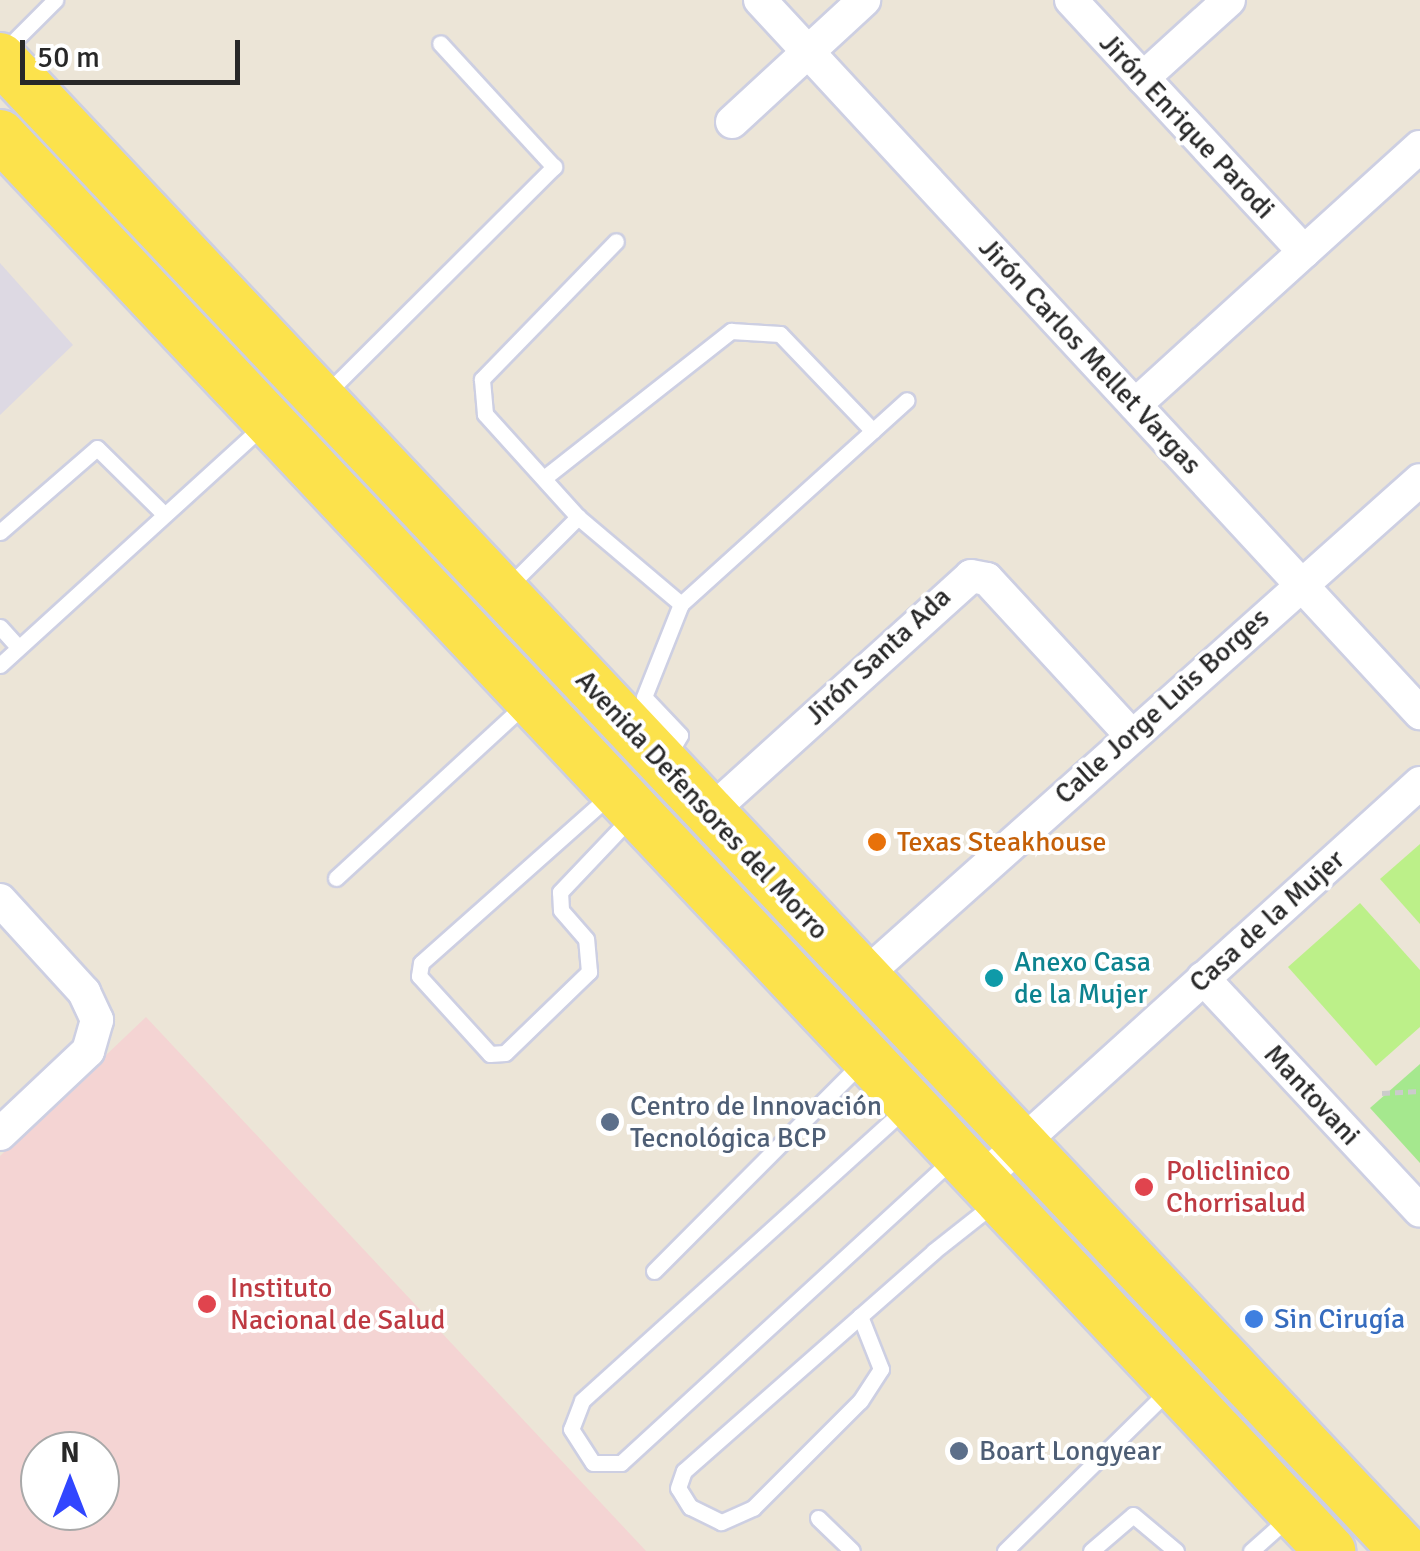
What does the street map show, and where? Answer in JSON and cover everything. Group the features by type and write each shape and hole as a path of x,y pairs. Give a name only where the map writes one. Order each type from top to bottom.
{"main road":[{"name":"Avenida Defensores del Morro","path":"0,56 1404,1551"},
{"name":"Avenida Defensores del Morro","path":"0,135 1330,1551"},
{"path":"107,246 144,209"}],"street":[{"name":"Jirón Carlos Mellet Vargas","path":"760,0 1420,712"},
{"path":"732,122 864,0"},
{"name":"Jirón Enrique Parodi","path":"1071,0 1304,252"},
{"path":"1143,78 1229,0"},
{"path":"1135,405 1420,148"},
{"name":"Calle Jorge Luis Borges","path":"862,976 1420,480"},
{"name":"Jirón Santa Ada","path":"709,813 971,576 986,579 1130,734"},
{"name":"Casa de la Mujer","path":"979,1178 1420,784"},
{"path":"0,900 97,1020 88,1051 0,1134"},
{"name":"Mantovani","path":"1204,978 1420,1211"}],"lane":[{"path":"0,56 55,0"},
{"path":"321,398 554,167 440,43"},
{"path":"616,241 482,380 485,414 578,517 681,604"},
{"path":"544,478 731,330 780,334 873,431"},
{"path":"662,762 680,735 644,696 681,604 907,400"},
{"path":"0,664 269,420"},
{"path":"0,532 97,448 164,514"},
{"path":"502,592 578,517"},
{"path":"0,627 18,647"},
{"path":"336,878 530,700"},
{"path":"626,801 560,892 561,910 586,940 589,972 505,1053 490,1054 419,976 421,963 626,801"},
{"path":"654,1271 866,1058"},
{"path":"909,1104 582,1401 571,1430 593,1463 621,1463 979,1178"},
{"path":"860,1316 881,1370 860,1401 754,1508 721,1522 690,1507 678,1488 684,1470 860,1316 979,1178"},
{"path":"1005,1551 1174,1385"},
{"path":"1252,1551 1294,1512"},
{"path":"1091,1551 1133,1514 1176,1551"},
{"path":"818,1518 852,1551"}],"path":[{"path":"1382,1093 1420,1091"}],"shaded area":[{"path":"0,263 73,345 0,415"},
{"name":"Instituto Nacional de Salud","path":"146,1017 646,1551 0,1551 0,1156"}],"green space":[{"path":"1420,844 1420,924 1380,879"},
{"path":"1360,903 1420,970 1420,1027 1376,1066 1288,967"},
{"path":"1420,1064 1420,1163 1370,1108"}],"place":[{"name":"Texas Steakhouse","path":"877,842"},
{"name":"Anexo Casa de la Mujer","path":"994,978"},
{"name":"Centro de Innovación Tecnológica BCP","path":"610,1122"},
{"name":"Policlinico Chorrisalud","path":"1144,1187"},
{"name":"Instituto Nacional de Salud","path":"207,1304"},
{"name":"Sin Cirugía","path":"1254,1319"},
{"name":"Boart Longyear","path":"959,1451"}]}
